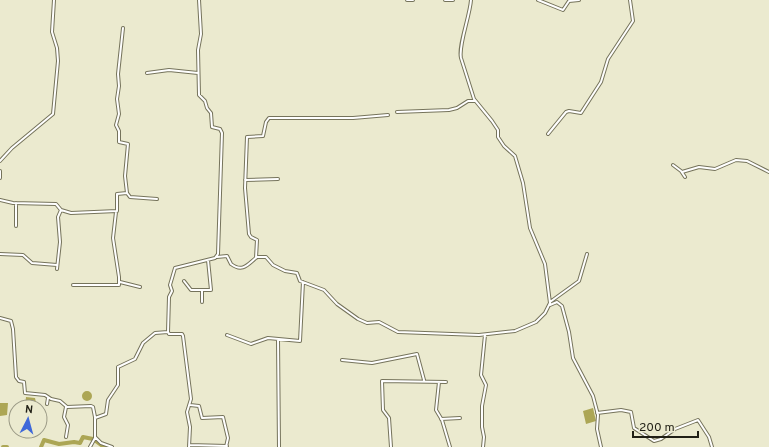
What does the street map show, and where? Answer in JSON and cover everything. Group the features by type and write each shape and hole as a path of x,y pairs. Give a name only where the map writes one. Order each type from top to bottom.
{"street":[{"path":"0,161 12,148 53,114 58,61 58,48 52,32 54,0"},
{"path":"199,0 201,34 198,46 199,95 205,101 207,108 211,113 212,127 220,130 222,133 220,220 217,256"},
{"path":"407,0 413,0"},
{"path":"445,0 453,0"},
{"path":"467,0 471,0 460,53 475,101 498,129 498,137 504,146 515,156 523,183 530,228 545,264 550,302 549,306"},
{"path":"538,0 563,10 569,2 579,0"},
{"path":"548,134 566,112 581,113 588,104 601,82 608,59 634,20 630,0"},
{"path":"123,28 118,74 120,86 117,99 119,114 116,125 119,131 119,142 128,144 125,176 127,193 130,197 157,199"},
{"path":"147,73 168,70 198,73"},
{"path":"397,112 449,110 457,108 468,101 475,101"},
{"path":"256,258 257,240 249,234 245,180 246,138 263,136 266,122 269,118 353,118 388,115"},
{"path":"682,172 699,167 715,169 736,160 747,161 769,172"},
{"path":"673,165 682,172 685,177"},
{"path":"0,172 0,178"},
{"path":"245,180 278,179"},
{"path":"120,282 113,238 117,194 127,193"},
{"path":"0,200 16,203 56,204 61,210 78,213 116,212"},
{"path":"16,203 16,226"},
{"path":"57,269 60,242 58,217 61,210"},
{"path":"0,254 24,255 32,263 57,265"},
{"path":"550,302 579,281 587,254"},
{"path":"168,332 169,298 172,291 170,285 174,268 194,262 208,260 217,256 227,256 231,264 241,268 248,266 256,258 266,257 273,265 287,272 297,273 300,281 324,290 337,304 358,319 367,323 379,322 393,331 485,335 522,330 539,319 549,306 556,302 562,306 569,332 572,356 591,391 597,413 601,447"},
{"path":"184,282 191,290 211,290 208,260"},
{"path":"73,284 118,286 120,282"},
{"path":"120,282 140,287"},
{"path":"227,335 251,344 266,338 302,340 303,282"},
{"path":"202,290 202,302"},
{"path":"0,318 10,321 13,329 16,377 19,381 24,382 24,392 27,394 45,395 48,398 60,401 66,407 93,407 96,418 95,438 90,447"},
{"path":"96,418 106,414 108,400 118,385 118,367 135,359 143,343 156,333 168,332 169,334 182,335 190,386 190,404 187,412 190,427 189,446 226,446 228,438 224,417 202,418 199,406 190,404"},
{"path":"483,447 484,437 482,406 486,386 481,375 484,364 482,355 485,335"},
{"path":"278,339 278,447"},
{"path":"342,360 372,363 417,354 424,380"},
{"path":"391,447 389,418 383,410 382,381 399,383 424,380 446,382"},
{"path":"439,382 436,410 441,419 450,447"},
{"path":"66,407 64,417 68,425 66,437"},
{"path":"597,413 621,410 631,412 634,428 654,441 661,439 675,429 698,420 709,437 712,447"},
{"path":"441,419 460,418"},
{"path":"95,438 112,447"}],"shaded area":[{"path":"85,391 89,391 92,396 89,401 85,401 82,398 82,394"},
{"path":"26,397 35,399 26,399"},
{"path":"0,403 8,403 7,415 0,416"},
{"path":"593,408 596,421 586,424 583,411"}],"waterway":[{"path":"41,447 44,440 59,444 74,442 80,443 83,437 93,439 104,447"}]}
